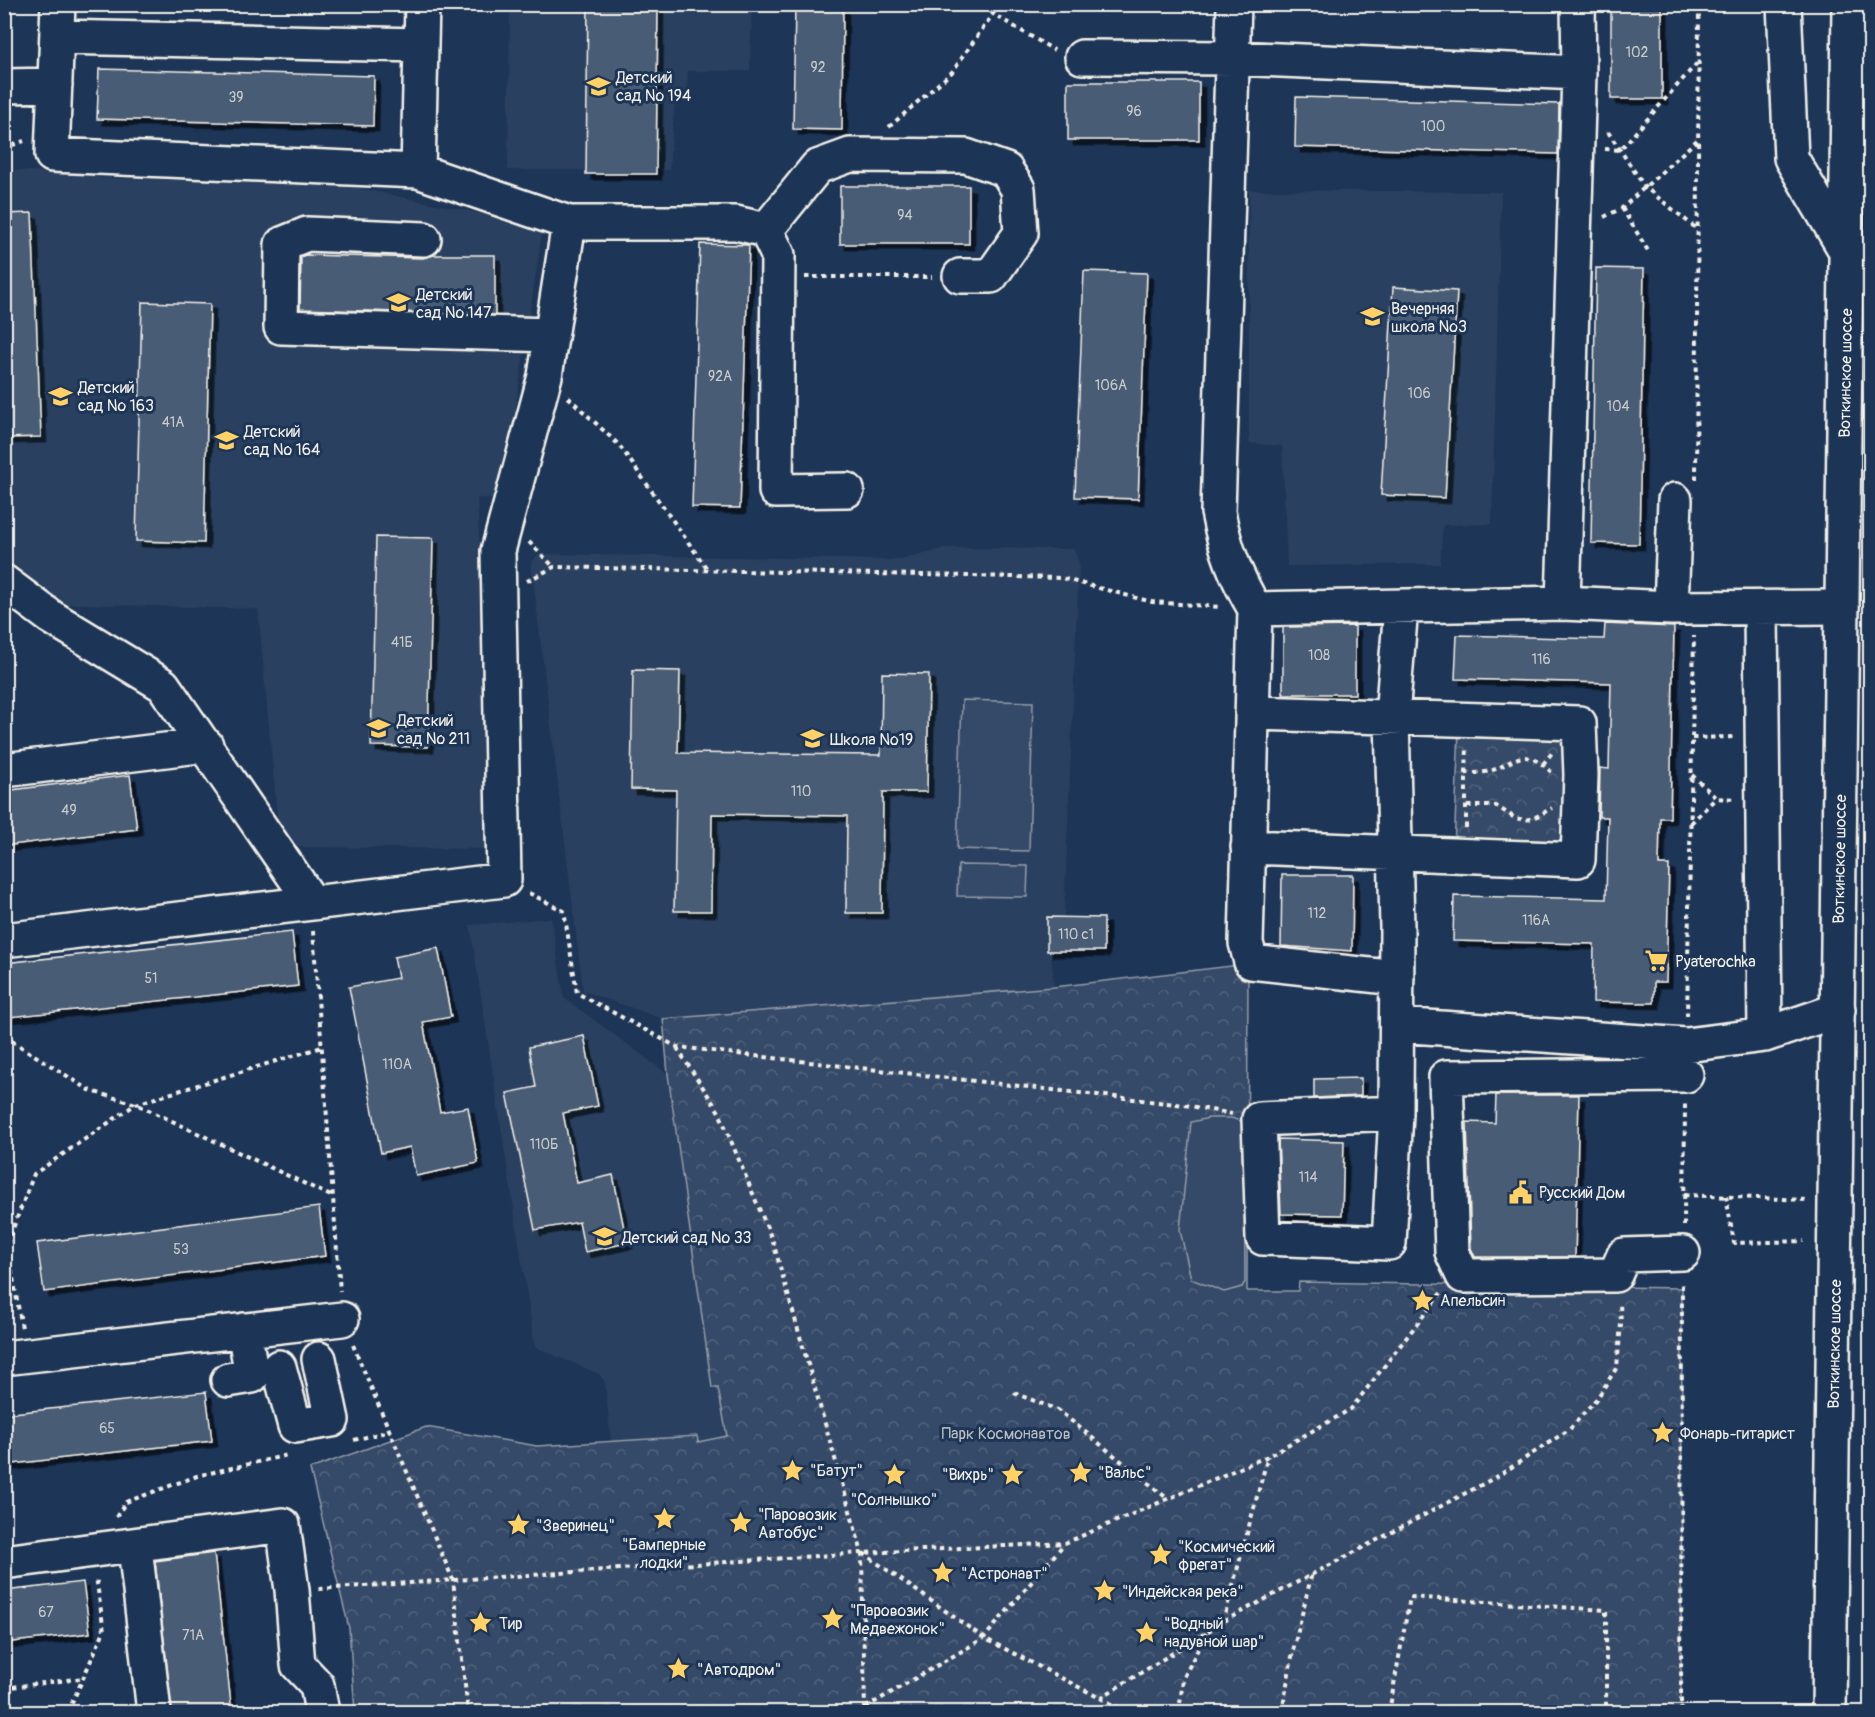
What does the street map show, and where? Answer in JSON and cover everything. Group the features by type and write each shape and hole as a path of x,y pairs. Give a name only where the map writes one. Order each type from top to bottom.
{"main road":[{"path":"58,4 52,155 418,171 569,223 736,223 766,230"},
{"path":"418,171 422,4"},
{"path":"1234,4 1218,512 1224,546 1234,573 1255,609 1246,943 1251,962 1396,978"},
{"path":"1563,603 1579,81 1578,4"},
{"path":"1784,4 1791,158 1847,252"},
{"name":"Воткинское шоссе","path":"1829,1713 1850,4"},
{"path":"57,37 421,45"},
{"path":"1082,57 1234,58 1579,81"},
{"path":"4,86 55,85"},
{"path":"766,230 817,166 857,155 966,156 1006,171 1018,189 1021,233 991,276 960,276"},
{"path":"4,940 311,901 504,880 497,596 498,551 545,376 569,223"},
{"path":"766,230 778,255 776,491 847,490"},
{"path":"424,239 308,234 282,244 281,327 551,335"},
{"path":"1683,609 1685,496"},
{"path":"4,582 51,617 163,685 311,901"},
{"path":"1255,609 1563,603 1683,609 1842,608"},
{"path":"1396,1113 1259,1119 1263,1238 1389,1243 1396,1113 1397,1025 1392,716 1401,607"},
{"path":"1761,609 1765,1035"},
{"path":"1248,847 1578,860 1581,775 1579,723 1252,713"},
{"path":"4,770 206,745"},
{"path":"1683,1253 1624,1255 1615,1275 1463,1276 1452,1252 1446,1077 1686,1060 1838,1010"},
{"path":"1397,1025 1686,1060"},
{"path":"244,1330 279,1366 295,1426 332,1420 319,1359 342,1319"},
{"path":"16,1357 342,1319"},
{"path":"228,1380 252,1376 244,1330"},
{"path":"279,1366 319,1359"},
{"path":"4,1562 135,1547 283,1525 292,1590 298,1665 317,1685 322,1713"},
{"path":"135,1547 154,1713"}],"path":[{"path":"986,4 993,14 1065,56 1082,57"},
{"path":"857,155 952,72 1000,4"},
{"path":"1685,496 1697,230 1699,4"},
{"path":"1620,150 1698,62"},
{"path":"1579,81 1645,187 1697,230"},
{"path":"1575,233 1622,208 1698,140"},
{"path":"1622,208 1650,254"},
{"path":"777,278 960,276"},
{"path":"545,376 619,445 708,570"},
{"path":"497,596 554,567 1061,578 1152,602 1255,609"},
{"path":"1681,1713 1683,1253 1692,738 1683,609"},
{"path":"1692,738 1762,736"},
{"path":"1580,807 1554,807 1534,818 1525,820 1515,818 1496,806 1467,806 1466,773 1487,772 1512,759 1522,757 1540,762 1552,773 1581,775"},
{"path":"1691,775 1716,798 1763,800"},
{"path":"1691,823 1716,798"},
{"path":"504,880 564,911 577,993 677,1047 1185,1105 1259,1119"},
{"path":"311,901 342,1319 453,1580 468,1705 467,1713"},
{"path":"4,1036 91,1091 136,1104 333,1197"},
{"path":"8,1244 34,1174 136,1104 322,1047"},
{"path":"677,1047 719,1112 773,1242 862,1553 865,1710"},
{"path":"1684,1195 1803,1198 1835,1214"},
{"path":"1726,1196 1734,1243 1804,1243"},
{"path":"4,1207 16,1357"},
{"path":"1100,1698 1206,1632 1312,1572 1498,1476 1570,1429 1598,1397 1617,1367 1621,1324 1615,1275"},
{"path":"292,1590 862,1553 1065,1543 1268,1456 1351,1409 1437,1296 1463,1276"},
{"path":"1014,1393 1058,1410 1168,1499"},
{"path":"1223,1622 1268,1456"},
{"path":"858,1713 984,1638 1065,1543"},
{"path":"862,1553 984,1638 1128,1713"},
{"path":"1282,1713 1293,1651 1312,1572"},
{"path":"1389,1713 1410,1597 1606,1610 1606,1713"},
{"path":"1179,1713 1183,1679 1206,1632"},
{"path":"4,1688 84,1677"},
{"path":"1116,1713 1121,1709"}],"shaded area":[{"name":"Детский сад № 194","path":"510,5 752,5 750,71 688,71 686,101 675,102 669,170 508,170"},
{"path":"4,170 93,174 101,178 338,184 543,226 503,491 496,499 477,498 496,849 280,847 258,609 46,603 5,571"},
{"name":"Вечерняя школа №3","path":"1249,190 1501,192 1492,524 1443,525 1440,564 1287,566 1282,446 1249,443"},
{"name":"Школа №19","path":"947,548 1074,549 1079,562 1064,918 1047,918 1047,950 1051,951 1054,987 663,1019 583,991 531,562 539,554 900,560"},
{"name":"Детский сад № 33","path":"551,918 564,998 668,1074 712,1388 718,1388 727,1436 697,1442 696,1436 611,1442 605,1382 599,1374 535,1347 470,925"}],"green space":[{"path":"962,700 1033,702 1029,851 957,849"},
{"path":"1459,729 1562,731 1570,740 1570,840 1558,850 1454,849"},
{"path":"958,865 1028,866 1027,897 957,896"},
{"name":"Парк Космонавтов","path":"1248,964 1247,1291 1298,1291 1299,1282 1682,1288 1681,1712 355,1712 349,1628 310,1469 426,1427 537,1446 697,1436 698,1442 727,1436 718,1388 712,1388 668,1074 663,1019 1054,987"},
{"path":"1209,1118 1231,1118 1244,1122 1245,1282 1242,1287 1224,1292 1191,1279 1180,1230 1191,1122"}],"building":[{"path":"588,4 658,4 656,174 586,174"},
{"path":"795,4 843,4 842,130 793,129"},
{"path":"1611,4 1662,4 1662,99 1611,99"},
{"path":"99,69 374,76 373,126 97,119"},
{"path":"1068,82 1199,82 1199,140 1068,140"},
{"path":"1296,97 1559,104 1558,154 1295,147"},
{"path":"840,186 969,186 969,244 840,244"},
{"path":"32,213 41,437 4,438 4,214"},
{"path":"700,244 749,245 740,508 692,507"},
{"path":"305,255 423,258 434,255 495,255 495,315 300,309 301,257"},
{"path":"1596,268 1644,269 1639,544 1591,543"},
{"path":"1084,271 1147,273 1138,499 1075,497"},
{"path":"1393,287 1457,291 1445,498 1381,495"},
{"path":"142,302 210,304 204,543 136,541"},
{"path":"376,537 433,538 428,747 371,746"},
{"path":"1605,624 1674,627 1670,818 1660,818 1659,865 1669,865 1666,982 1654,982 1654,1003 1593,1002 1594,944 1453,941 1454,896 1606,899 1608,817 1599,817 1600,768 1609,769 1611,683 1455,679 1457,635 1604,639"},
{"path":"1355,626 1355,694 1283,694 1283,627"},
{"path":"633,670 680,671 678,753 881,755 882,673 929,674 927,792 883,792 882,913 846,913 847,816 712,814 711,911 674,911 676,790 631,789"},
{"path":"130,775 137,829 4,846 4,791"},
{"path":"1282,875 1353,875 1352,951 1281,946"},
{"path":"1047,917 1104,918 1104,951 1047,951"},
{"path":"292,932 298,986 9,1017 4,963"},
{"path":"438,948 451,1017 423,1022 440,1112 468,1107 478,1163 416,1176 410,1147 381,1153 349,987 398,978 394,957"},
{"path":"584,1036 598,1106 563,1113 577,1183 613,1175 627,1243 585,1252 579,1222 535,1230 507,1093 536,1087 529,1047"},
{"path":"1361,1078 1361,1096 1314,1098 1314,1079"},
{"name":"Русский Дом","path":"1496,1095 1579,1095 1575,1257 1475,1257 1471,1248 1467,1122 1495,1123"},
{"path":"1278,1139 1344,1141 1342,1215 1281,1214"},
{"path":"319,1207 325,1256 44,1292 37,1243"},
{"path":"206,1392 212,1441 4,1465 4,1414"},
{"path":"214,1553 232,1713 172,1713 155,1561"},
{"path":"83,1582 90,1633 4,1643 4,1591"}],"place":[{"name":"Детский сад № 194","path":"598,86"},
{"name":"Детский сад № 147","path":"398,303"},
{"name":"Вечерняя школа №3","path":"1373,317"},
{"name":"Детский сад № 163","path":"60,396"},
{"name":"Детский сад № 164","path":"226,440"},
{"name":"Детский сад № 211","path":"379,729"},
{"name":"Школа №19","path":"812,739"},
{"name":"Pyaterochka","path":"1657,961"},
{"name":"Русский Дом","path":"1521,1192"},
{"name":"Детский сад № 33","path":"604,1237"},
{"name":"Апельсин","path":"1422,1300"},
{"name":"Фонарь-гитарист","path":"1662,1433"},
{"name":"\"Батут\"","path":"792,1470"},
{"name":"\"Вальс\"","path":"1080,1472"},
{"name":"\"Солнышко\"","path":"894,1474"},
{"name":"\"Вихрь\"","path":"1012,1474"},
{"name":"\"Бамперные лодки\"","path":"664,1519"},
{"name":"\"Паровозик Автобус\"","path":"740,1523"},
{"name":"\"Зверинец\"","path":"518,1525"},
{"name":"\"Космический фрегат\"","path":"1160,1555"},
{"name":"\"Астронавт\"","path":"943,1573"},
{"name":"\"Индейская река\"","path":"1104,1591"},
{"name":"\"Паровозик Медвежонок\"","path":"832,1619"},
{"name":"Тир","path":"481,1623"},
{"name":"\"Водный надувной шар\"","path":"1146,1632"},
{"name":"\"Автодром\"","path":"679,1669"}]}
